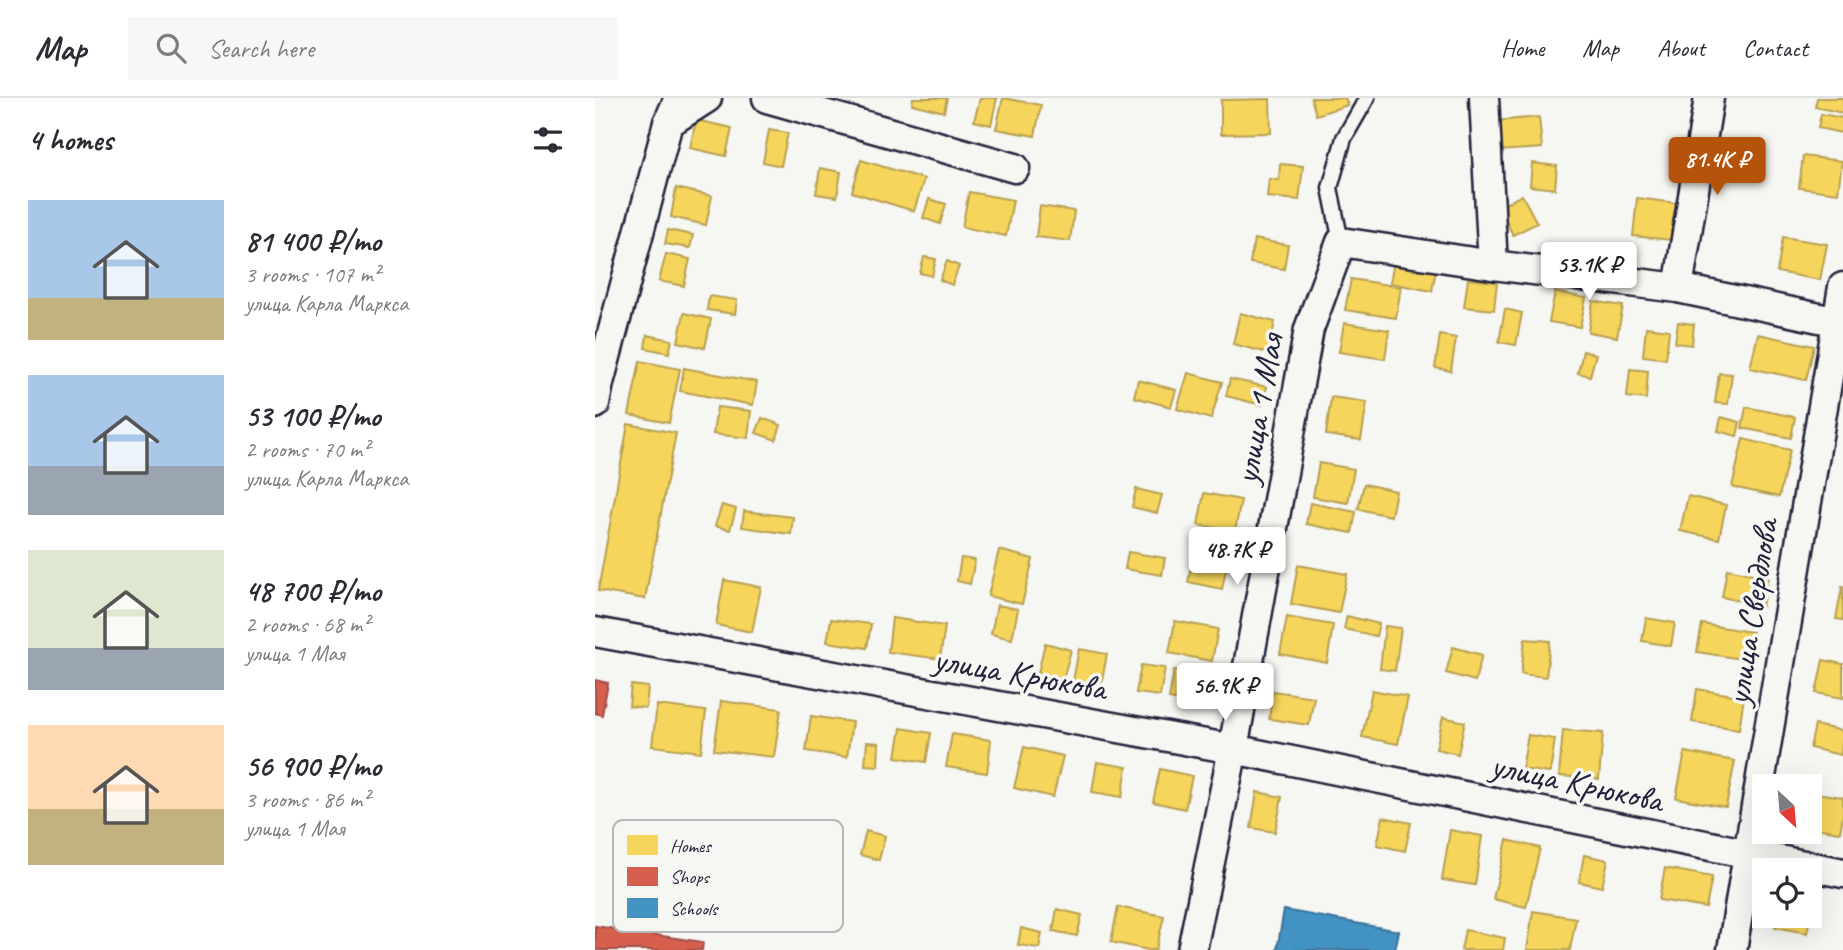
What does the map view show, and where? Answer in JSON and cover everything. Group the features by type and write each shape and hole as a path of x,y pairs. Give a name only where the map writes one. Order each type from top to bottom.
{"street":[{"path":"595,404 674,110 707,98"},
{"path":"767,98 1015,168"},
{"path":"1484,98 1493,265"},
{"path":"1678,288 1709,98"},
{"path":"1341,242 1493,265 1678,288 1840,322"},
{"name":"улица 1 Мая","path":"1192,950 1233,749 1309,329 1341,242"},
{"name":"улица Свердлова","path":"1732,950 1840,322 1843,287"},
{"name":"улица Крюкова","path":"595,632 1233,749 1843,873"}],"lane":[{"path":"1341,242 1330,188 1344,138 1367,98"}],"building: Homes":[{"path":"913,98 947,98 944,112 912,104"},
{"path":"980,98 997,98 991,125 974,121"},
{"path":"1003,98 1041,105 1035,136 996,129"},
{"path":"1311,98 1345,98 1348,105 1316,115"},
{"path":"1817,98 1843,98 1843,113 1815,107"},
{"path":"1270,99 1271,133 1221,134 1221,100"},
{"path":"1821,114 1843,118 1842,133 1818,128"},
{"path":"1539,117 1542,148 1499,151 1496,121"},
{"path":"696,120 732,128 726,156 690,148"},
{"path":"769,130 788,133 781,166 763,162"},
{"path":"1803,156 1842,161 1838,193 1799,188"},
{"path":"861,160 924,179 914,211 852,192"},
{"path":"1532,163 1557,166 1555,189 1530,186"},
{"path":"1280,164 1303,166 1299,200 1267,197 1269,179 1279,180"},
{"path":"820,168 841,172 837,197 816,194"},
{"path":"676,188 712,196 706,225 671,217"},
{"path":"969,192 1013,200 1006,236 962,227"},
{"path":"1522,195 1537,223 1513,235 1499,207"},
{"path":"1637,198 1676,203 1671,240 1633,236"},
{"path":"929,199 946,204 940,224 923,218"},
{"path":"1040,206 1074,211 1070,241 1036,237"},
{"path":"668,230 693,235 690,248 665,244"},
{"path":"1783,237 1827,244 1820,280 1777,272"},
{"path":"1254,239 1288,245 1284,269 1250,263"},
{"path":"666,254 690,259 684,286 659,281"},
{"path":"924,257 936,259 932,276 920,273"},
{"path":"947,261 959,266 952,285 940,280"},
{"path":"1394,262 1436,270 1432,291 1390,283"},
{"path":"1351,279 1401,287 1396,318 1345,310"},
{"path":"1468,279 1497,282 1494,310 1464,307"},
{"path":"1555,292 1586,298 1580,327 1549,322"},
{"path":"709,296 737,300 735,314 707,310"},
{"path":"1593,301 1623,306 1617,337 1588,332"},
{"path":"1505,309 1522,313 1516,345 1499,342"},
{"path":"684,313 711,319 705,348 678,342"},
{"path":"1240,313 1275,322 1268,353 1233,344"},
{"path":"1678,322 1694,324 1692,345 1675,343"},
{"path":"1344,323 1389,330 1385,359 1339,352"},
{"path":"1646,327 1669,330 1666,359 1643,356"},
{"path":"1758,334 1814,346 1806,380 1750,368"},
{"path":"647,335 672,340 669,353 645,348"},
{"path":"1440,335 1456,338 1451,371 1435,368"},
{"path":"1583,351 1596,354 1590,376 1578,373"},
{"path":"640,361 680,369 669,423 629,415"},
{"path":"684,368 757,382 753,405 680,391"},
{"path":"1630,369 1648,371 1646,399 1627,397"},
{"path":"1188,373 1222,382 1211,419 1177,409"},
{"path":"1719,373 1732,374 1728,404 1715,403"},
{"path":"1230,379 1267,387 1262,405 1226,396"},
{"path":"1138,380 1176,390 1171,407 1134,397"},
{"path":"1331,397 1367,402 1361,440 1326,435"},
{"path":"717,407 751,411 748,438 713,434"},
{"path":"1746,407 1795,417 1791,438 1742,428"},
{"path":"1721,417 1740,422 1737,436 1718,431"},
{"path":"762,418 781,425 776,440 756,433"},
{"path":"628,424 676,433 645,599 598,591"},
{"path":"1743,439 1790,450 1779,497 1732,487"},
{"path":"1319,463 1354,469 1348,503 1313,497"},
{"path":"1364,484 1396,491 1391,516 1358,509"},
{"path":"1136,489 1162,495 1157,513 1132,507"},
{"path":"1204,493 1241,500 1235,531 1198,525"},
{"path":"1688,496 1726,505 1719,539 1680,531"},
{"path":"1310,503 1356,512 1352,533 1306,524"},
{"path":"722,505 736,509 730,530 715,526"},
{"path":"744,511 793,517 791,534 742,527"},
{"path":"999,550 1033,559 1022,604 988,596"},
{"path":"1128,552 1165,558 1162,575 1125,569"},
{"path":"1194,553 1228,559 1222,589 1188,582"},
{"path":"961,558 975,560 970,584 957,581"},
{"path":"1298,565 1347,574 1339,613 1291,604"},
{"path":"1727,569 1768,577 1762,606 1722,597"},
{"path":"724,580 761,587 752,632 716,625"},
{"path":"1843,587 1843,620 1836,619"},
{"path":"997,605 1018,609 1012,639 991,634"},
{"path":"1347,616 1379,624 1376,636 1344,629"},
{"path":"1287,617 1333,625 1327,663 1280,654"},
{"path":"892,618 945,626 940,659 888,652"},
{"path":"1646,618 1675,623 1671,646 1642,641"},
{"path":"831,619 871,624 867,648 827,642"},
{"path":"1175,621 1218,629 1212,661 1169,653"},
{"path":"1702,624 1752,632 1748,660 1697,652"},
{"path":"1385,626 1401,628 1395,671 1380,669"},
{"path":"1525,639 1550,641 1546,677 1521,674"},
{"path":"1045,643 1071,650 1063,679 1038,673"},
{"path":"1453,647 1482,655 1475,681 1446,673"},
{"path":"1079,649 1107,654 1101,686 1073,681"},
{"path":"1823,660 1843,664 1843,698 1816,693"},
{"path":"1141,665 1165,668 1160,696 1136,693"},
{"path":"1174,670 1208,676 1203,705 1169,699"},
{"path":"631,685 648,687 646,708 629,706"},
{"path":"1697,689 1744,697 1739,729 1692,722"},
{"path":"1372,690 1408,697 1398,744 1362,737"},
{"path":"1273,691 1314,697 1309,725 1269,719"},
{"path":"721,701 781,709 774,757 714,750"},
{"path":"657,705 706,711 701,752 652,746"},
{"path":"811,716 852,722 847,757 806,751"},
{"path":"1443,717 1465,722 1458,754 1436,749"},
{"path":"1815,725 1843,731 1841,755 1810,748"},
{"path":"901,728 931,733 926,762 896,757"},
{"path":"1563,730 1603,733 1599,779 1559,776"},
{"path":"952,734 991,740 987,773 946,767"},
{"path":"1528,735 1555,739 1550,773 1522,769"},
{"path":"867,742 879,743 878,766 865,765"},
{"path":"1024,747 1063,756 1053,797 1014,788"},
{"path":"1685,752 1735,761 1726,807 1676,798"},
{"path":"1097,762 1127,767 1122,797 1092,792"},
{"path":"1160,769 1192,776 1185,809 1153,802"},
{"path":"1257,792 1282,797 1275,832 1251,828"},
{"path":"1822,794 1843,797 1840,832 1822,829"},
{"path":"1383,817 1411,823 1405,851 1377,845"},
{"path":"1450,830 1482,836 1475,885 1442,880"},
{"path":"866,831 885,836 879,860 860,855"},
{"path":"1507,840 1540,848 1526,907 1493,899"},
{"path":"1584,855 1608,860 1602,887 1579,882"},
{"path":"1665,868 1712,877 1706,908 1659,900"},
{"path":"1118,907 1164,916 1156,950 1111,942"},
{"path":"1057,909 1082,915 1077,936 1053,931"},
{"path":"1533,911 1576,918 1570,950 1527,950"},
{"path":"1021,928 1042,933 1039,948 1018,945"},
{"path":"1780,928 1808,928 1807,933"},
{"path":"1465,930 1505,938 1503,950 1461,950"}],"building: Shops":[{"path":"595,680 608,683 602,715 595,713"},
{"path":"595,926 613,929 613,932 636,932 703,942 702,950 595,950"}],"building: Schools":[{"path":"1284,910 1399,931 1395,950 1277,950"}]}
